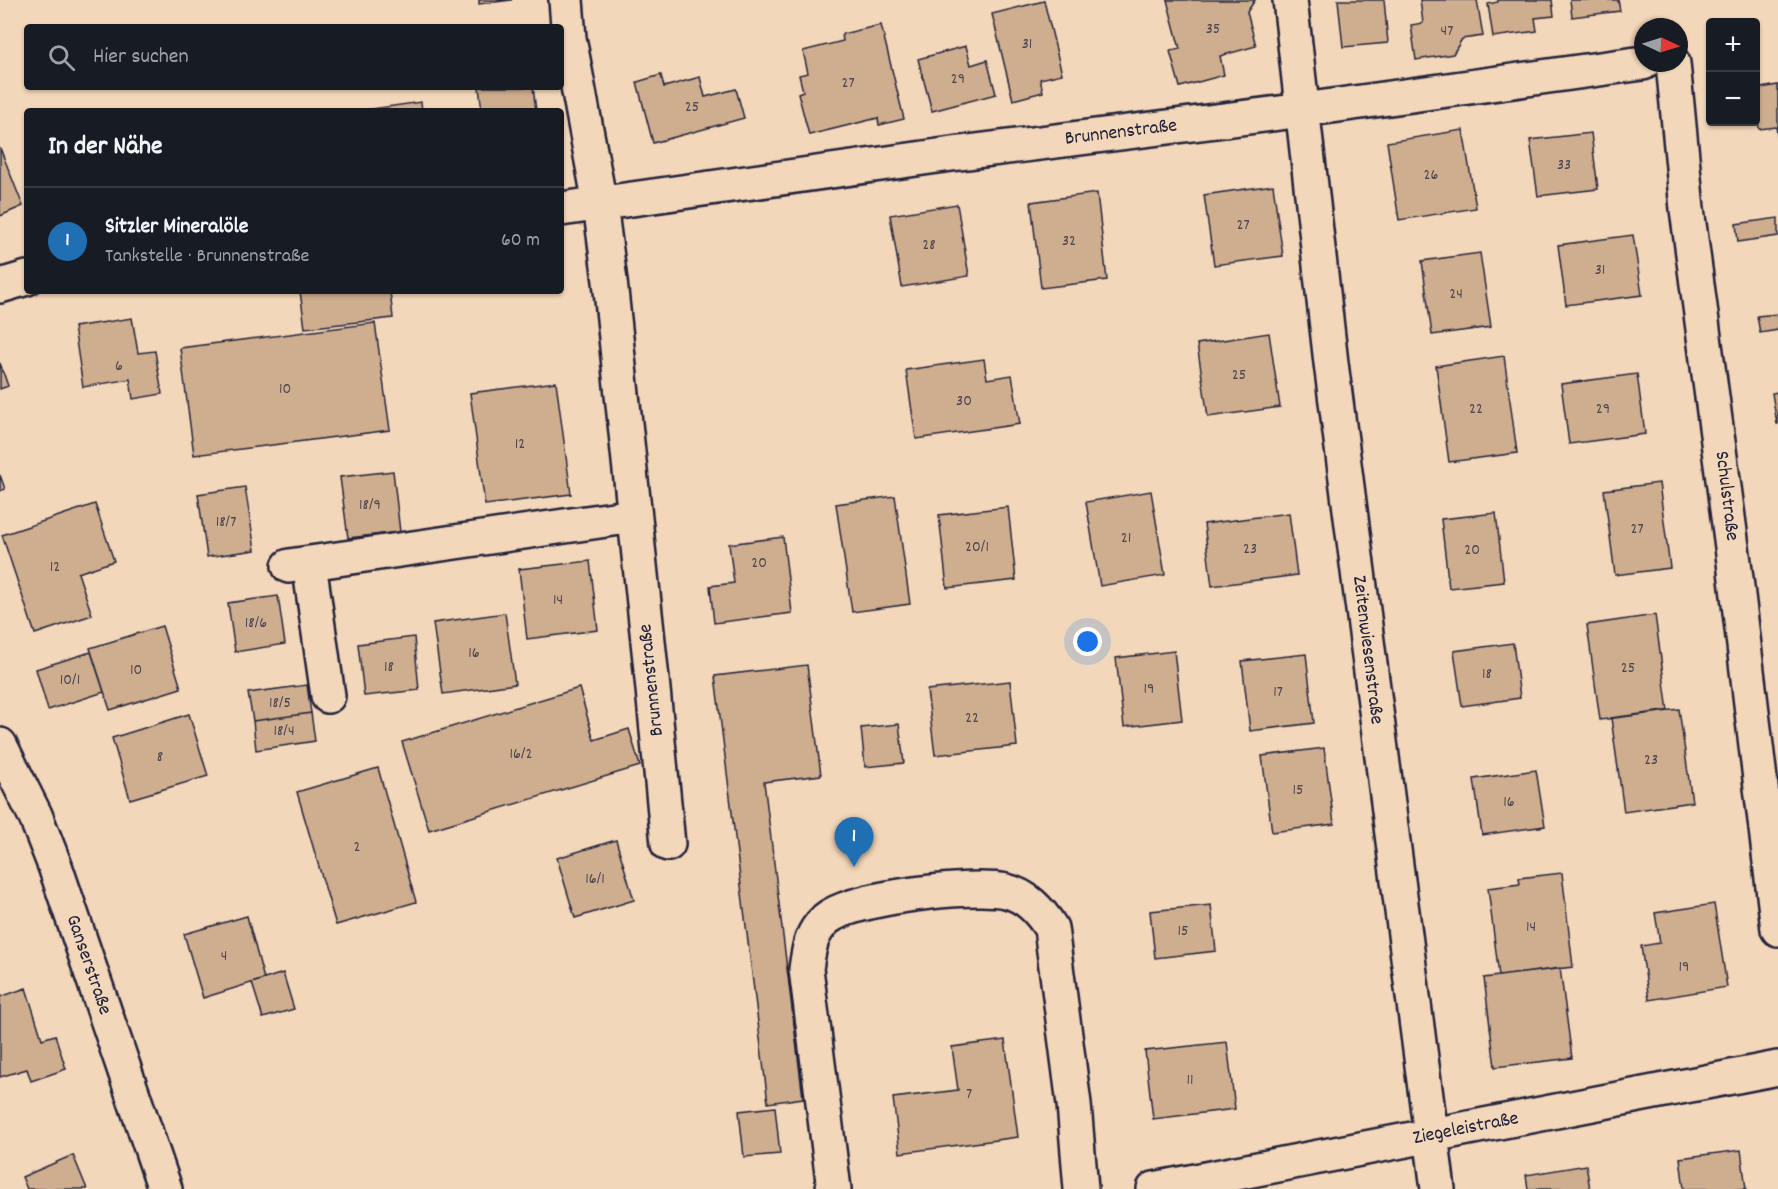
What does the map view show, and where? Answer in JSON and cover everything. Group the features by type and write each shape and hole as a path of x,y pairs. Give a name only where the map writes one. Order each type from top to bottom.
{"street":[{"path":"566,0 569,38 600,204"},
{"name":"Zeitenwiesenstraße","path":"1290,0 1331,363 1438,1189"},
{"name":"Brunnenstraße","path":"564,209 952,154 1303,110 1634,64"},
{"name":"Schulstraße","path":"1674,72 1687,208 1734,562 1778,929"},
{"name":"Brunnenstraße","path":"600,204 619,360 668,844"},
{"path":"0,286 24,279"},
{"path":"328,696 299,564 634,516"},
{"name":"Ganserstraße","path":"0,745 35,815 55,866 165,1189"},
{"path":"834,1189 806,969 810,940 826,919 851,906 886,899 974,888 1008,892 1037,907 1051,928 1074,1104 1081,1189"},
{"name":"Ziegeleistraße","path":"1154,1189 1778,1068"}],"building":[{"path":"479,0 512,0 479,4"},
{"path":"1167,0 1255,0 1247,12 1256,46 1220,56 1224,75 1180,87 1170,51 1180,49"},
{"path":"1338,0 1384,0 1388,43 1343,47"},
{"path":"1420,0 1477,0 1483,36 1462,39 1453,54 1416,60 1411,25 1423,23"},
{"path":"1498,0 1552,0 1554,16 1535,18 1537,31 1493,37 1488,4 1498,2"},
{"path":"1570,0 1618,0 1620,11 1572,17"},
{"path":"1044,1 1062,74 1040,79 1043,92 1013,100 992,14"},
{"path":"881,25 904,119 879,125 878,118 809,135 798,93 803,91 799,75 808,73 803,51 843,41 842,34"},
{"path":"966,46 971,65 987,60 996,94 932,111 918,59"},
{"path":"661,75 664,87 700,77 705,97 736,89 744,118 653,143 637,82"},
{"path":"1778,85 1778,140 1776,127 1759,129 1760,88"},
{"path":"479,90 533,90 536,108 482,108"},
{"path":"421,102 422,108 379,108"},
{"path":"1463,130 1476,208 1399,220 1387,142"},
{"path":"1591,133 1598,189 1538,196 1530,140"},
{"path":"0,148 23,206 0,216"},
{"path":"1273,185 1283,256 1214,265 1204,195"},
{"path":"1097,193 1107,280 1041,288 1031,202"},
{"path":"957,204 969,276 902,287 890,215"},
{"path":"1778,218 1778,236 1738,242 1736,224"},
{"path":"1633,235 1642,295 1566,305 1558,245"},
{"path":"1480,253 1491,327 1432,335 1422,261"},
{"path":"300,294 390,294 393,318 305,328"},
{"path":"1778,314 1778,330 1760,333 1757,316"},
{"path":"132,318 138,353 155,351 162,394 133,399 130,379 83,387 74,327"},
{"path":"375,323 390,430 194,455 180,348"},
{"path":"1269,333 1280,407 1208,417 1197,344"},
{"path":"1504,356 1517,453 1449,462 1436,366"},
{"path":"984,359 987,379 1012,375 1020,424 916,439 906,370"},
{"path":"0,363 8,386 0,389"},
{"path":"1637,374 1645,434 1569,444 1561,384"},
{"path":"556,382 571,494 485,505 470,393"},
{"path":"1778,392 1778,424 1777,424 1772,393"},
{"path":"393,471 400,532 348,538 340,477"},
{"path":"0,475 5,489 0,491"},
{"path":"1659,483 1670,568 1615,575 1604,490"},
{"path":"245,487 255,550 207,557 198,494"},
{"path":"1151,491 1165,575 1100,586 1086,502"},
{"path":"895,496 910,604 852,612 836,504"},
{"path":"95,504 114,561 78,573 92,615 35,634 2,535"},
{"path":"1008,507 1016,580 947,588 939,515"},
{"path":"1289,513 1297,575 1212,586 1204,524"},
{"path":"1496,513 1504,582 1449,588 1441,519"},
{"path":"783,537 792,613 714,623 710,586 734,583 729,544"},
{"path":"590,561 598,630 527,639 519,569"},
{"path":"278,596 285,644 235,652 228,603"},
{"path":"505,613 515,684 443,694 433,623"},
{"path":"1655,615 1668,711 1600,720 1587,625"},
{"path":"162,626 181,688 110,710 90,648"},
{"path":"414,637 419,690 364,696 358,644"},
{"path":"1513,643 1520,698 1462,706 1454,651"},
{"path":"1174,651 1182,720 1124,727 1116,658"},
{"path":"91,652 104,692 48,710 36,669"},
{"path":"1306,654 1314,723 1250,731 1242,661"},
{"path":"807,665 821,775 764,782 803,1098 768,1103 715,676"},
{"path":"1010,681 1017,746 935,755 927,690"},
{"path":"307,685 311,713 253,721 248,693"},
{"path":"579,688 594,740 629,729 640,766 429,830 402,742"},
{"path":"1679,709 1692,802 1624,812 1611,718"},
{"path":"311,713 315,741 256,750 253,721"},
{"path":"189,714 208,776 130,799 112,738"},
{"path":"899,724 904,763 865,767 861,728"},
{"path":"1324,748 1334,824 1272,832 1262,756"},
{"path":"378,768 416,902 336,925 297,792"},
{"path":"1536,770 1545,826 1482,835 1474,779"},
{"path":"616,840 634,900 575,918 557,858"},
{"path":"1562,873 1573,967 1499,976 1488,888 1520,884 1519,878"},
{"path":"1714,904 1727,987 1649,1000 1641,946 1660,943 1655,913"},
{"path":"1211,905 1216,951 1155,958 1150,911"},
{"path":"247,916 264,979 203,998 184,934"},
{"path":"1560,968 1572,1058 1495,1067 1484,978"},
{"path":"283,973 294,1009 263,1018 252,983"},
{"path":"26,988 42,1039 55,1035 66,1069 31,1081 27,1069 0,1077 0,997"},
{"path":"1005,1040 1018,1137 900,1153 893,1098 958,1090 952,1047"},
{"path":"1227,1042 1235,1109 1153,1119 1145,1051"},
{"path":"775,1107 780,1154 744,1157 739,1111"},
{"path":"1741,1150 1746,1189 1684,1189 1680,1158"},
{"path":"73,1155 87,1189 27,1189 22,1177"},
{"path":"1586,1165 1590,1189 1528,1189 1526,1175"}],"place":[{"name":"Sitzler Mineralöle","path":"854,867"}]}
